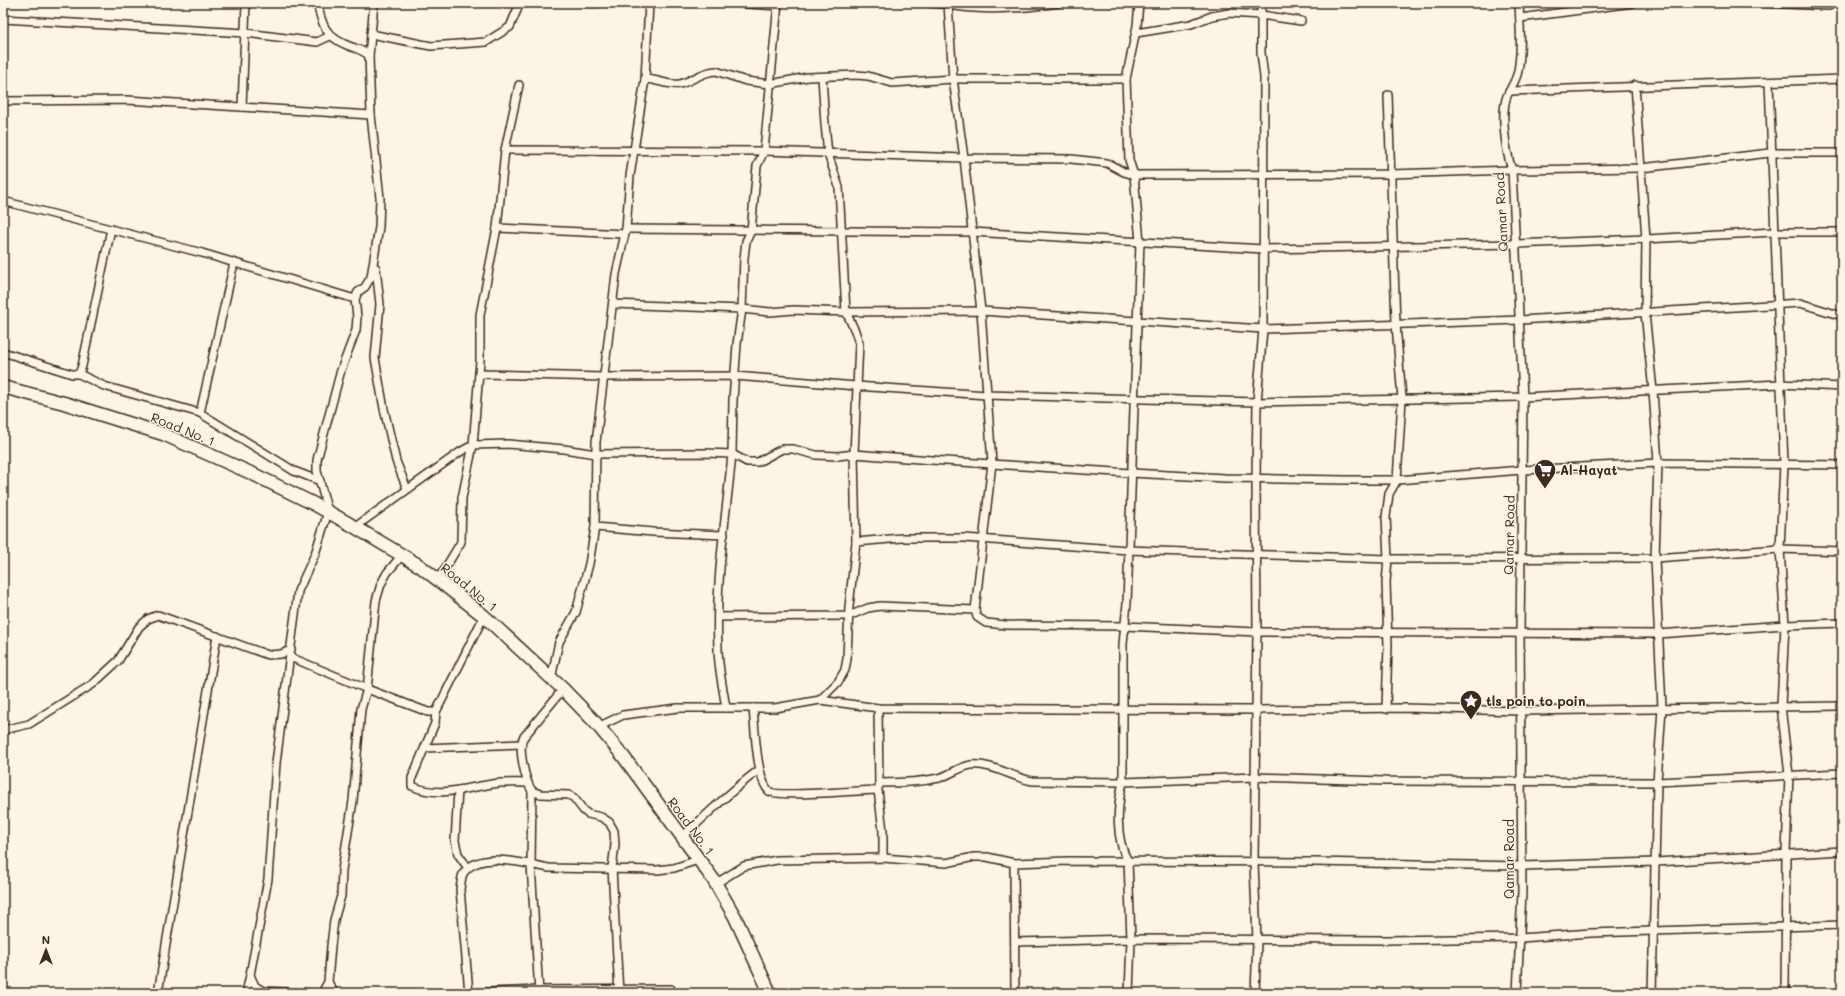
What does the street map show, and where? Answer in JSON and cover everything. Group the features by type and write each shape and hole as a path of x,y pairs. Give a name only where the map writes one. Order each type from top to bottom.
{"highway":[{"name":"Road No. 1","path":"3,387 64,403 163,434 253,474 328,512 402,555 438,580 484,616 563,690 623,756 715,884 735,917 770,993"}],"street":[{"path":"242,107 246,3"},
{"path":"317,3 321,21 330,36 348,46 365,52 369,56"},
{"path":"246,993 268,879 276,763 298,591 315,554 328,512 317,471 317,460 341,370 356,330 357,317 355,299 358,292 365,287 371,277 380,214 380,198 371,115 369,56 374,3"},
{"path":"371,34 431,46 486,42 510,27 520,3"},
{"path":"586,3 597,3"},
{"path":"551,679 559,642 576,612 589,564 596,527 596,454 616,274 625,232 630,176 645,79 649,3"},
{"path":"726,708 718,648 718,617 732,454 737,344 742,309 746,241 751,231 757,166 764,151 778,4 735,3"},
{"path":"930,3 973,8 1038,6 1058,3"},
{"path":"1129,993 1130,939 1128,861 1123,852 1120,835 1120,797 1123,782 1122,708 1124,626 1127,603 1140,242 1134,175 1129,160 1126,78 1136,33 1139,3"},
{"path":"1255,993 1257,941 1254,863 1257,632 1256,479 1257,402 1263,329 1264,77 1261,53 1261,3"},
{"path":"1519,3 1520,18 1632,3"},
{"path":"1763,3 1829,6 1834,3"},
{"path":"948,4 953,79 964,158 981,311 992,463 975,610 977,617 986,623 1006,625 1124,626 1257,632 1387,633 1658,634 1785,625 1842,623"},
{"path":"1136,33 1190,24 1212,16 1229,13 1261,15 1301,21"},
{"name":"Qamar Road","path":"1517,993 1522,866 1520,633 1523,397 1520,320 1514,244 1512,170 1506,144 1504,110 1507,97 1516,80 1521,45 1520,18"},
{"path":"3,19 246,33 317,42 330,36"},
{"path":"645,79 653,79 658,82 672,85 691,81 709,71 716,71 746,81 770,84 802,78 857,75 868,76 892,83 953,79 1126,78"},
{"path":"820,700 838,682 845,670 847,659 849,616 856,542 854,454 859,343 846,312 839,187 828,154 824,124 822,77"},
{"path":"1510,91 1635,85 1842,79"},
{"path":"1769,82 1770,153 1784,464 1780,549 1785,625 1781,706 1789,776 1786,853 1784,993"},
{"path":"438,580 461,542 462,498 473,446 479,374 480,315 497,228 505,150 519,85"},
{"path":"1635,85 1646,239 1645,313 1653,391 1658,463 1655,558 1662,708 1657,782 1655,931 1652,993"},
{"path":"1386,709 1386,582 1388,559 1387,508 1389,494 1397,480 1402,399 1396,324 1388,95"},
{"path":"3,102 127,100 371,115"},
{"path":"505,150 764,151 1095,161 1107,163 1124,172 1134,175 1391,174 1641,168 1770,153 1842,153"},
{"path":"3,201 234,263 355,299"},
{"path":"497,228 625,232 972,232 1263,249 1514,244 1774,232 1842,232"},
{"path":"79,374 82,366 110,229"},
{"path":"374,254 380,304 375,358 384,409 396,462 407,490"},
{"path":"200,414 234,263"},
{"path":"613,304 742,309 770,312 794,310 846,312 981,311 1263,329 1520,320 1800,303 1842,316"},
{"path":"3,352 72,374 79,374 104,386 200,414 294,471 320,481"},
{"path":"479,374 604,377 735,376 987,395 1257,402 1523,397 1780,384 1842,387"},
{"path":"355,527 460,452 473,446 508,444 564,449 596,454 732,454 747,462 758,462 782,449 793,449 816,455 838,456 854,454 945,462 992,463 1131,473 1256,479 1397,480 1522,470 1658,463 1842,465"},
{"path":"596,527 653,532 724,535"},
{"path":"856,542 941,537 1128,550 1388,559 1521,557 1655,558 1780,549 1842,552"},
{"path":"322,993 328,982 334,920 340,896 342,870 353,801 361,709 368,689 376,601 381,584 387,572 402,555"},
{"path":"718,617 849,616 868,608 880,606 975,610"},
{"path":"3,730 29,724 93,684 118,661 139,627 158,615 268,655 290,654 368,689 428,712 436,712"},
{"path":"484,616 436,712 434,723 425,748 412,778 412,786 427,791 447,792 492,784 527,783"},
{"path":"158,993 217,636"},
{"path":"539,992 531,865 532,792 527,783 521,744 524,738 563,690"},
{"path":"598,727 623,715 634,713 695,707 775,708 820,700 838,704 878,708 1122,708 1255,710 1386,709 1520,711 1842,706"},
{"path":"753,708 759,770 765,787 770,793 780,795 879,786 939,778 960,768 972,765 988,766 1023,779 1033,781 1123,782 1255,777 1521,783 1657,782 1842,773"},
{"path":"878,708 879,786 883,831 883,858"},
{"path":"425,748 521,744"},
{"path":"682,837 735,787 759,770"},
{"path":"458,790 455,841 458,854 468,868"},
{"path":"532,792 540,794 569,795 574,798 588,814 601,817 609,822 614,831 615,845 612,868 619,991"},
{"path":"715,884 744,866 777,860 883,858 946,863 974,857 987,857 1014,863 1128,861 1254,863 1312,862 1522,866 1656,862 1786,853 1842,851"},
{"path":"671,989 468,993 460,889 462,875 468,868 482,860 520,861 531,865 570,869 663,869 674,868 698,860"},
{"path":"1014,863 1016,942 1015,993"},
{"path":"1016,942 1130,939 1257,941 1520,938 1655,931 1842,925"},
{"path":"250,975 255,986 262,991 308,993"},
{"path":"328,982 334,993"}],"place":[{"name":"Al-Hayat","path":"1545,490"},
{"name":"tls poin to poin","path":"1471,720"}]}
